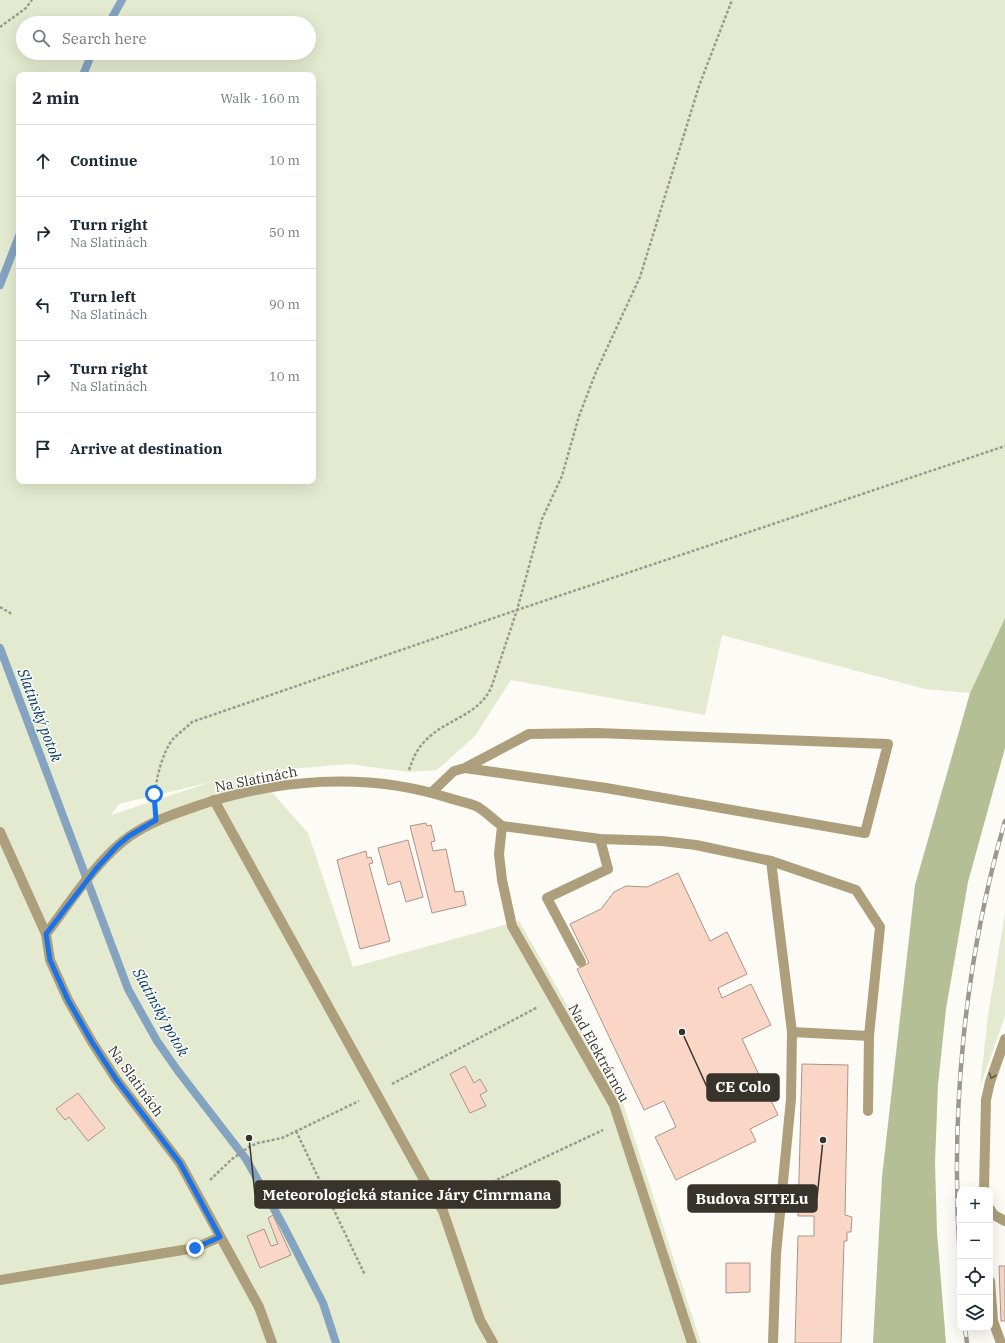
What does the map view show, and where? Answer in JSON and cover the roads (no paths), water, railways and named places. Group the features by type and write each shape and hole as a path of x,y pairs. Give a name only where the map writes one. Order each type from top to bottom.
{"street":[{"path":"432,792 454,771 465,768 528,734 597,733 888,744 865,833 606,788 465,768"},
{"name":"Na Slatinách","path":"46,934 96,869 129,836 156,820 214,800 241,793 327,781 404,786 432,792 478,807 502,826"},
{"path":"214,800 442,1211 480,1320 493,1343"},
{"path":"502,826 600,839 662,841 696,845 771,861 856,890 880,927 869,1036 868,1111"},
{"name":"Nad Elektrárnou","path":"502,826 500,854 502,880 512,926 614,1105 692,1343"},
{"name":"Na Slatinách","path":"0,832 46,934 50,960 68,1000 92,1042 116,1079 180,1163 259,1307 272,1343"},
{"path":"581,962 547,898 608,869 600,839"},
{"path":"771,861 792,1032 791,1099 776,1254 773,1343"},
{"path":"792,1032 869,1036"},
{"path":"984,1187 986,1100 990,1082 1005,1039"},
{"path":"993,1214 1005,1221"},
{"path":"0,1280 195,1248 220,1237"},
{"path":"991,1295 993,1321 1001,1343"}],"waterway":[{"name":"Slatinský potok","path":"113,16 122,0"},
{"name":"Slatinský potok","path":"84,72 89,60"},
{"name":"Slatinský potok","path":"0,285 16,244"},
{"name":"Slatinský potok","path":"0,648 128,989 157,1041 178,1071 246,1159 283,1225 323,1303 336,1343"}],"railway":[{"path":"960,1259 957,1206 957,1150 963,1039 979,929 1005,821"},
{"path":"965,1331 967,1343"}],"place":[{"name":"CE Colo","path":"682,1032"},
{"name":"Meteorologická stanice Járy Cimrmana","path":"249,1138"},
{"name":"Budova SITELu","path":"823,1140"}]}
